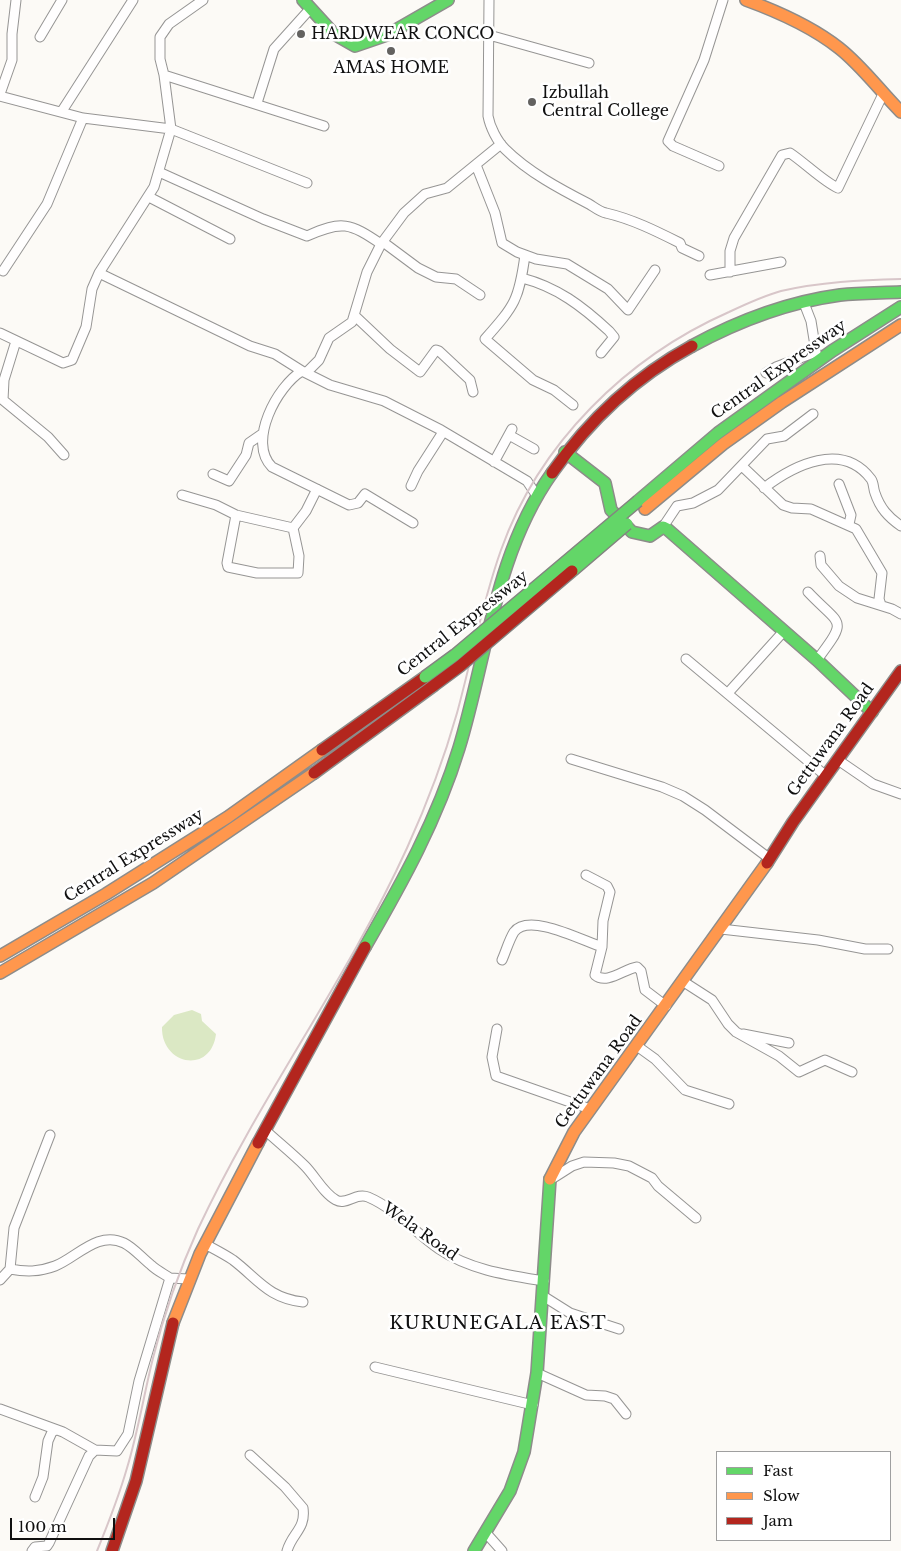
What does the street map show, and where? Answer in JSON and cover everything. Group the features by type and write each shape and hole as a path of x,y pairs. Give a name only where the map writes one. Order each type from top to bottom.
{"main road":[{"path":"306,4 344,42 354,46 364,46 448,0"},
{"path":"746,0 775,10 823,37 854,62 901,112"},
{"path":"112,1551 142,1464 162,1361 188,1279 265,1130 405,880 428,831 463,737 501,579 522,523 564,452 614,400 646,374 686,347 756,316 804,302 861,294 901,292"},
{"name":"Central Expressway","path":"0,973 112,909 331,763 460,666 641,505 718,433 841,345 901,307"},
{"name":"Central Expressway","path":"0,956 106,894 228,817 448,661 641,505 723,444 901,325"},
{"path":"564,452 605,483 610,510 632,532 650,536 663,527 817,660 872,712"},
{"name":"Gettuwana Road","path":"474,1551 504,1502 521,1465 537,1373 550,1180 564,1149 590,1109 684,982 770,859 790,826 901,671"}],"street":[{"path":"16,0 12,34 12,60 0,95 83,118 171,129 307,183"},
{"path":"40,37 62,0"},
{"path":"0,333 63,363 72,360 86,327 92,289 99,272 149,197 160,172 171,129 160,58 160,37 169,24 203,0"},
{"path":"490,0 488,116 490,124 501,144 524,164 571,195 605,213 623,216 657,231 680,243 682,248 699,256"},
{"path":"719,166 673,146 668,141 704,60 723,0"},
{"path":"62,111 131,1"},
{"path":"257,103 274,49 306,4"},
{"path":"490,34 589,63"},
{"path":"164,75 257,103 324,126"},
{"path":"730,272 730,251 734,238 782,154 790,153 808,165 831,185 838,188 883,94"},
{"path":"3,270 47,204 83,118"},
{"path":"413,523 365,494 358,503 349,505 272,467 265,460 262,434 267,418 286,384 319,360 329,338 347,326 354,315 364,280 382,243 404,213 424,194 447,188 501,144"},
{"path":"476,165 495,213 502,243 525,255 547,262 567,264 608,289 628,310 655,270"},
{"path":"160,172 263,219 307,236 329,226 342,225 364,232 418,268 436,277 456,279 480,295"},
{"path":"149,197 230,238"},
{"path":"525,255 518,298 504,318 485,339 533,380 554,390 573,405"},
{"path":"710,275 781,262"},
{"path":"99,272 250,346 275,354 330,385 384,401 444,432 527,482 537,496"},
{"path":"522,278 567,296 588,311 614,337 601,352"},
{"path":"766,373 776,367 816,352 811,321 804,302"},
{"path":"354,315 368,325 390,349 420,372 436,350 439,351 470,380 473,392"},
{"path":"16,341 4,380 3,400 48,437 64,455"},
{"path":"663,527 677,506 694,502 718,490 768,439 784,436 813,414"},
{"path":"411,486 418,471 444,432"},
{"path":"494,462 511,432 534,449"},
{"path":"212,474 228,481 246,455 249,443 262,434"},
{"path":"764,488 797,465 830,459 848,462 861,468 873,481 880,507 901,526"},
{"path":"742,467 777,501 787,507 810,509 849,524 856,529 882,573 879,599 881,605"},
{"path":"839,484 851,515 849,524"},
{"path":"236,515 227,563 228,567 239,571 298,573 299,556 293,528 306,511 317,489"},
{"path":"182,496 216,505 236,515 293,528"},
{"path":"820,556 821,565 839,586 857,598 881,605 901,614"},
{"path":"808,592 834,616 838,624 835,637 817,660"},
{"path":"728,692 784,631"},
{"path":"686,659 728,692 755,718 826,776"},
{"path":"571,759 662,787 683,796 705,810 770,859"},
{"path":"838,760 873,784 901,794"},
{"path":"586,875 607,886 610,892 604,920 602,947 595,971 598,978 608,978 637,967 641,971 645,990 666,1006"},
{"path":"502,960 514,932 525,925 546,926 602,947"},
{"path":"721,929 818,940 865,949 888,949"},
{"path":"684,982 712,1000 728,1024 740,1034 779,1056 799,1072 825,1060 852,1072"},
{"path":"497,1029 492,1057 496,1076 590,1109"},
{"path":"740,1034 789,1044"},
{"path":"636,1046 655,1059 679,1086 685,1090 729,1104"},
{"name":"Wela Road","path":"265,1130 304,1165 333,1199 343,1202 358,1196 369,1197 399,1214 427,1240 453,1257 482,1270 544,1281"},
{"path":"0,1280 10,1269 14,1228 50,1136"},
{"path":"550,1180 572,1166 584,1162 614,1163 629,1166 652,1178 658,1186 696,1218"},
{"path":"10,1269 25,1272 42,1270 57,1265 94,1243 114,1240 125,1243 152,1267 170,1278 188,1279"},
{"path":"205,1244 232,1259 266,1289 290,1300 303,1302"},
{"path":"0,1409 56,1430 95,1450 118,1451 128,1434 139,1381 170,1278"},
{"path":"543,1296 583,1319 619,1329"},
{"path":"375,1367 532,1404"},
{"path":"537,1373 586,1395 605,1396 614,1399 626,1414"},
{"path":"35,1497 43,1477 48,1441 52,1432 56,1430"},
{"path":"32,1551 35,1547 47,1546 49,1543 89,1456 95,1450"},
{"path":"250,1455 303,1508 302,1526 290,1542 287,1551"},
{"path":"486,1533 502,1551"}],"green space":[{"path":"192,1010 201,1014 202,1021 216,1034 212,1047 205,1056 196,1060 187,1060 177,1057 169,1050 164,1040 162,1027 174,1015"}],"railway":[{"path":"97,1551 124,1478 157,1342 184,1261 222,1180 358,945 407,848 435,781 452,730 483,610 501,550 518,511 538,474 563,440 591,408 622,379 656,353 691,331 748,303 781,291 811,285 901,279"}],"traffic: fast":[{"path":"303,0 334,34 355,46 387,35 448,0"},
{"path":"692,346 727,328 801,302 840,295 901,292"},
{"path":"638,501 718,433 832,351 901,307"},
{"path":"565,452 605,483 611,510 632,532 650,536 663,527 667,529 817,660 872,712"},
{"path":"365,947 418,850 450,775 469,713 505,571 517,537 533,504 552,473"},
{"path":"425,677 455,655 638,501"},
{"path":"572,571 627,524"},
{"path":"474,1551 510,1491 524,1452 537,1373 550,1179"}],"traffic: slow":[{"path":"746,0 794,20 828,40 855,63 901,112"},
{"path":"645,509 723,444 782,402 901,325"},
{"path":"0,956 106,894 228,817 322,750"},
{"path":"0,973 153,883 314,773"},
{"path":"550,1179 574,1132 767,863"},
{"path":"173,1323 200,1254 258,1143"}],"traffic: jam":[{"path":"552,473 581,435 614,401 651,371 692,346"},
{"path":"433,686 460,666 572,571"},
{"path":"767,863 793,822 901,671"},
{"path":"322,750 425,677"},
{"path":"314,773 433,686"},
{"path":"258,1143 365,947"},
{"path":"112,1551 136,1481 173,1323"}],"place":[{"name":"HARDWEAR CONCO","path":"301,34"},
{"name":"AMAS HOME","path":"391,51"},
{"name":"Izbullah Central College","path":"532,102"}],"district":[{"name":"KURUNEGALA EAST","path":"498,1324"}]}
